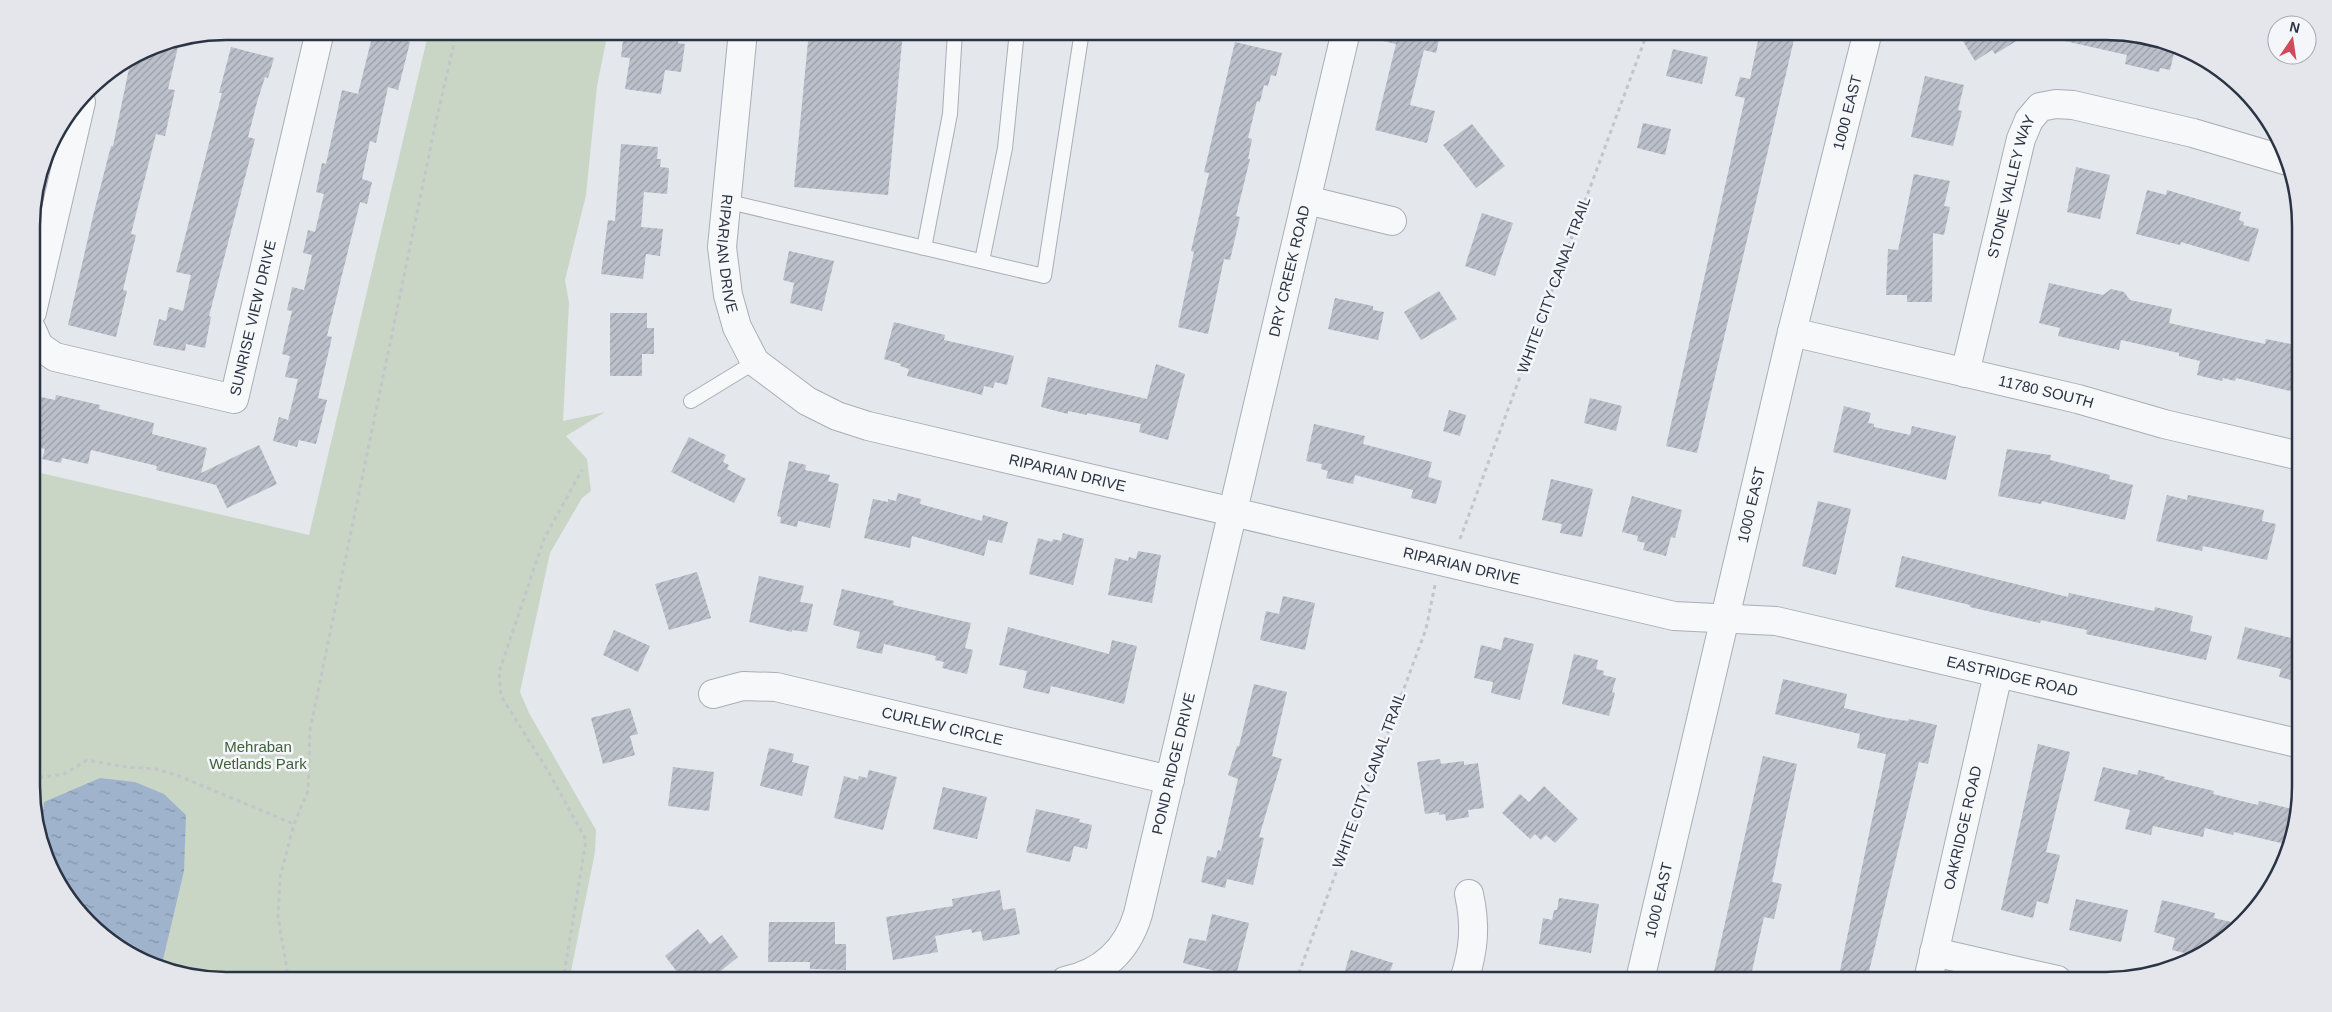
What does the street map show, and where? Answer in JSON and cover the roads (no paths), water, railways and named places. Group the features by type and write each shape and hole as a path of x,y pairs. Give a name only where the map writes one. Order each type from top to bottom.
{"street":[{"name":"SUNRISE VIEW DRIVE","path":"40,347 64,360 234,399 318,40"},
{"name":"RIPARIAN DRIVE","path":"742,40 722,247 728,295 738,327 755,362 807,401 837,416 868,426 1674,616 1724,619"},
{"name":"DRY CREEK ROAD","path":"1233,512 1308,200 1344,40"},
{"name":"1000 EAST","path":"1642,972 1792,332 1866,40"},
{"name":"STONE VALLEY WAY","path":"1965,373 2020,139 2029,120 2040,107 2056,104 2073,105 2193,133 2279,158"},
{"path":"40,242 76,117"},
{"path":"1308,200 1392,221"},
{"name":"11780 SOUTH","path":"1792,332 2078,399 2164,424 2292,454"},
{"name":"POND RIDGE DRIVE","path":"1092,972 1109,962 1119,952 1134,928 1233,512"},
{"name":"EASTRIDGE ROAD","path":"1724,619 1776,622 2292,742"},
{"name":"OAKRIDGE ROAD","path":"1930,972 1998,674"},
{"name":"CURLEW CIRCLE","path":"713,694 743,686 776,687 1170,780"},
{"path":"1467,972 1471,958 1474,936 1474,915 1469,894"},
{"path":"1934,952 2022,972"}],"lane":[{"path":"924,248 943,161 950,114 954,40"},
{"path":"982,262 1005,148 1016,40"},
{"path":"725,201 1044,276 1081,40"},
{"path":"691,401 755,362"}],"water":[{"path":"100,778 135,782 164,794 186,815 184,871 163,961 133,947 103,926 86,909 71,889 54,857 46,834 43,814 44,802"}],"park label":[{"name":"Mehraban Wetlands Park","path":"258,756"}]}
